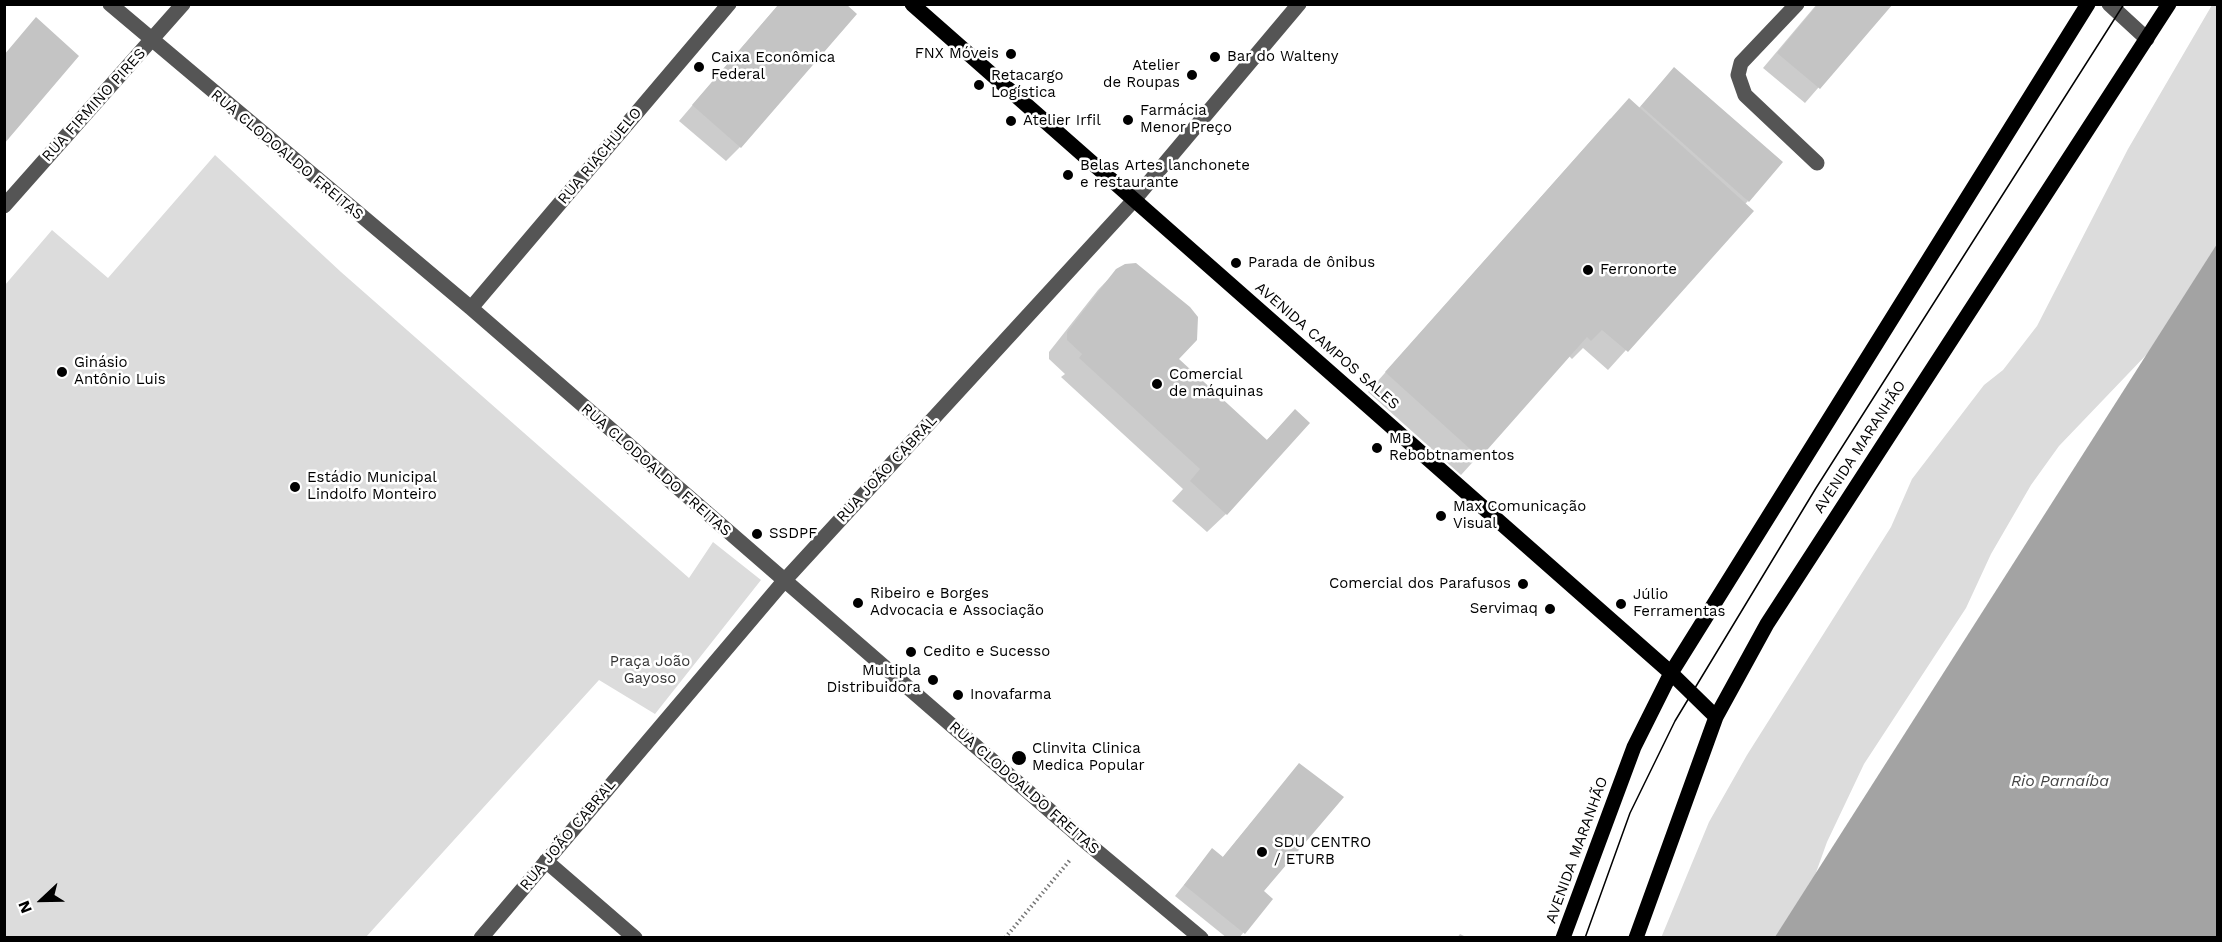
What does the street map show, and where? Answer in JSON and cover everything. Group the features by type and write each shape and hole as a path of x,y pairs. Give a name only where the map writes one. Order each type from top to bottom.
{"main road":[{"name":"AVENIDA CAMPOS SALES","path":"912,4 1671,673 1716,717"},
{"name":"AVENIDA MARANHÃO","path":"1563,938 1634,747 1671,673 2088,4"},
{"name":"AVENIDA MARANHÃO","path":"1636,938 1716,717 1767,624 2169,4"}],"street":[{"name":"RUA CLODOALDO FREITAS","path":"110,4 151,41 471,308 1086,842 1201,938"},
{"name":"RUA FIRMINO PIRES","path":"4,206 183,4"},
{"name":"RUA RIACHUELO","path":"471,308 729,4"},
{"name":"RUA JOÃO CABRAL","path":"481,938 784,581 1134,200 1299,4"},
{"path":"1797,4 1741,63 1738,75 1744,95 1817,163"},
{"path":"2109,4 2146,39"},
{"path":"546,861 635,938"}],"path":[{"path":"1005,938 1086,842"}],"green space":[{"path":"2212,5 2217,5 2217,268 2194,305 2059,446 2031,485 1991,554 1966,608 1864,764 1827,842 1809,892 1781,937 1661,938 1709,822 1747,755 1891,527 1912,479 1984,385 2003,370 2037,326 2128,149"},
{"name":"Estádio Municipal Lindolfo Monteiro","path":"215,155 341,272 689,578 713,542 761,580 655,714 599,680 366,937 5,937 5,285 52,230 108,278"}],"water":[{"name":"Rio Parnaíba","path":"2217,244 2217,937 1775,937"}],"building":[{"path":"779,4 846,4 857,14 741,148 692,105"},
{"path":"1818,4 1893,4 1820,89 1777,53"},
{"path":"36,17 79,56 4,144 4,55"},
{"path":"1674,67 1783,162 1749,202 1641,106"},
{"name":"Ferronorte","path":"1629,98 1754,211 1628,352 1602,330 1591,341 1587,337 1480,458 1385,372"},
{"name":"Comercial de máquinas","path":"1136,263 1190,307 1198,317 1197,340 1179,359 1267,440 1295,409 1310,423 1227,515 1190,481 1200,469 1079,358 1082,354 1067,340 1067,332 1116,269 1125,264"},
{"name":"SDU CENTRO / ETURB","path":"1299,763 1344,797 1264,891 1273,899 1245,934 1184,885 1212,848 1223,857"}],"tram line":[{"path":"1585,938 1630,813 1675,721 1816,488 2124,4"}],"place":[{"name":"FNX Móveis","path":"1011,54"},
{"name":"Bar do Walteny","path":"1215,57"},
{"name":"Caixa Econômica Federal","path":"699,67"},
{"name":"Atelier de Roupas","path":"1192,75"},
{"name":"Retacargo Logística","path":"979,85"},
{"name":"Farmácia Menor Preço","path":"1128,120"},
{"name":"Atelier Irfil","path":"1011,121"},
{"name":"Belas Artes lanchonete e restaurante","path":"1068,175"},
{"name":"Parada de ônibus","path":"1236,263"},
{"name":"Ferronorte","path":"1588,270"},
{"name":"Ginásio Antônio Luis","path":"62,372"},
{"name":"Comercial de máquinas","path":"1157,384"},
{"name":"MB Rebobtnamentos","path":"1377,448"},
{"name":"Estádio Municipal Lindolfo Monteiro","path":"295,487"},
{"name":"Max Comunicação Visual","path":"1441,516"},
{"name":"SSDPF","path":"757,534"},
{"name":"Comercial dos Parafusos","path":"1523,584"},
{"name":"Ribeiro e Borges Advocacia e Associação","path":"858,603"},
{"name":"Júlio Ferramentas","path":"1621,604"},
{"name":"Servimaq","path":"1550,609"},
{"name":"Cedito e Sucesso","path":"911,652"},
{"name":"Multipla Distribuidora","path":"933,680"},
{"name":"Inovafarma","path":"958,695"},
{"name":"Clinvita Clinica Medica Popular","path":"1019,758"},
{"name":"SDU CENTRO / ETURB","path":"1262,852"}],"park label":[{"name":"Praça João Gayoso","path":"650,670"}]}
